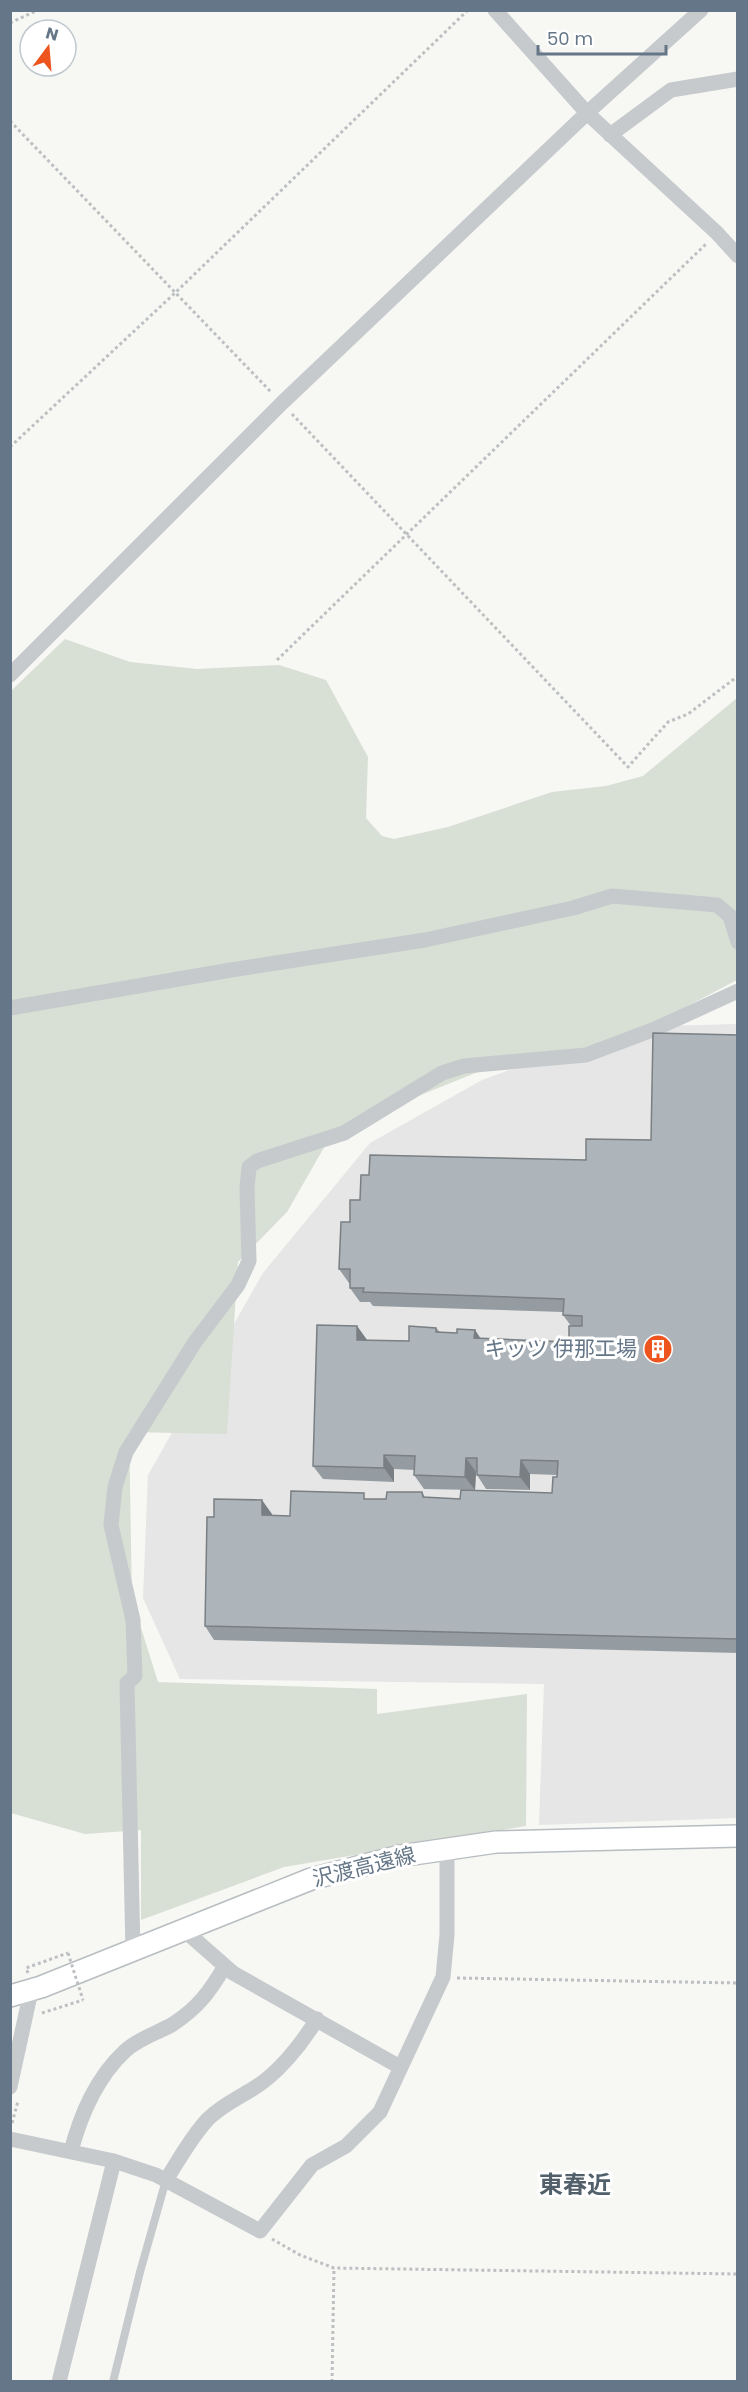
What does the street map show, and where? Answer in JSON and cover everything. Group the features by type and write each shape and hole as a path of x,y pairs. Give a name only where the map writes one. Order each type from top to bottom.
{"main road":[{"name":"沢渡高遠線","path":"21,1993 311,1879 400,1856 496,1842 738,1836"}],"street":[{"path":"495,10 587,113 717,233 738,256"},
{"path":"10,675 282,403 587,113 701,10"},
{"path":"610,135 671,90 738,79"},
{"path":"10,1008 425,940 573,908 612,896 717,905 730,916 738,942"},
{"path":"133,1950 127,1683 135,1676 133,1620 111,1525 115,1487 126,1452 195,1342 238,1285 249,1261 247,1188 249,1167 257,1161 344,1133 442,1073 464,1066 586,1055 655,1029 738,991"},
{"path":"10,2139 114,2161 156,2175 260,2231 312,2165 346,2146 380,2112 443,1977 447,1935 447,1849"},
{"path":"184,1930 232,1973 400,2067"},
{"path":"71,2151 79,2119 94,2090 125,2051 151,2034 173,2024 208,1995 225,1966"},
{"path":"10,2087 21,1993"},
{"path":"166,2180 208,2119 232,2099 252,2090 280,2065 301,2044 317,2019"},
{"path":"59,2382 114,2161"}],"lane":[{"path":"113,2382 166,2180"}],"path":[{"path":"10,23 38,10"},
{"path":"10,447 176,292 468,10"},
{"path":"10,121 628,767 668,722 688,714 738,676"},
{"path":"277,660 717,233"},
{"path":"26,1968 68,1953 83,2000 44,2013"},
{"path":"443,1977 738,1983"},
{"path":"260,2231 300,2255 334,2268 738,2274"},
{"path":"332,2382 334,2268"}],"shaded area":[{"path":"65,639 130,662 197,669 279,665 326,680 368,757 366,818 382,836 394,839 448,827 552,792 606,786 643,776 737,698 737,980 659,1021 590,1047 515,1057 334,1130 287,1212 238,1262 227,1434 129,1432 132,1599 158,1682 377,1689 377,1714 527,1694 526,1826 284,1867 141,1920 141,1830 85,1834 11,1813 11,691"},
{"name":"キッツ 伊那工場","path":"737,1024 737,1818 539,1825 544,1684 180,1679 143,1598 148,1475 263,1273 370,1143 482,1080 627,1027"}],"building":[{"name":"キッツ 伊那工場","path":"653,1033 738,1035 738,1639 205,1626 207,1517 214,1517 214,1499 262,1500 262,1515 290,1516 291,1491 364,1493 364,1499 386,1499 387,1492 422,1492 423,1497 460,1499 461,1490 552,1493 553,1477 557,1477 558,1461 521,1460 520,1477 477,1475 477,1458 466,1458 465,1477 414,1475 415,1456 384,1455 384,1468 313,1466 317,1325 357,1326 357,1340 409,1341 409,1326 436,1328 436,1332 457,1333 457,1329 475,1330 474,1338 569,1342 569,1326 582,1326 582,1316 563,1315 564,1299 363,1292 364,1288 350,1288 350,1269 339,1269 341,1222 350,1222 350,1200 360,1200 361,1175 369,1175 370,1155 586,1160 586,1139 651,1140"}],"place":[{"name":"キッツ 伊那工場","path":"658,1349"}],"district":[{"name":"東春近","path":"575,2185"}]}
